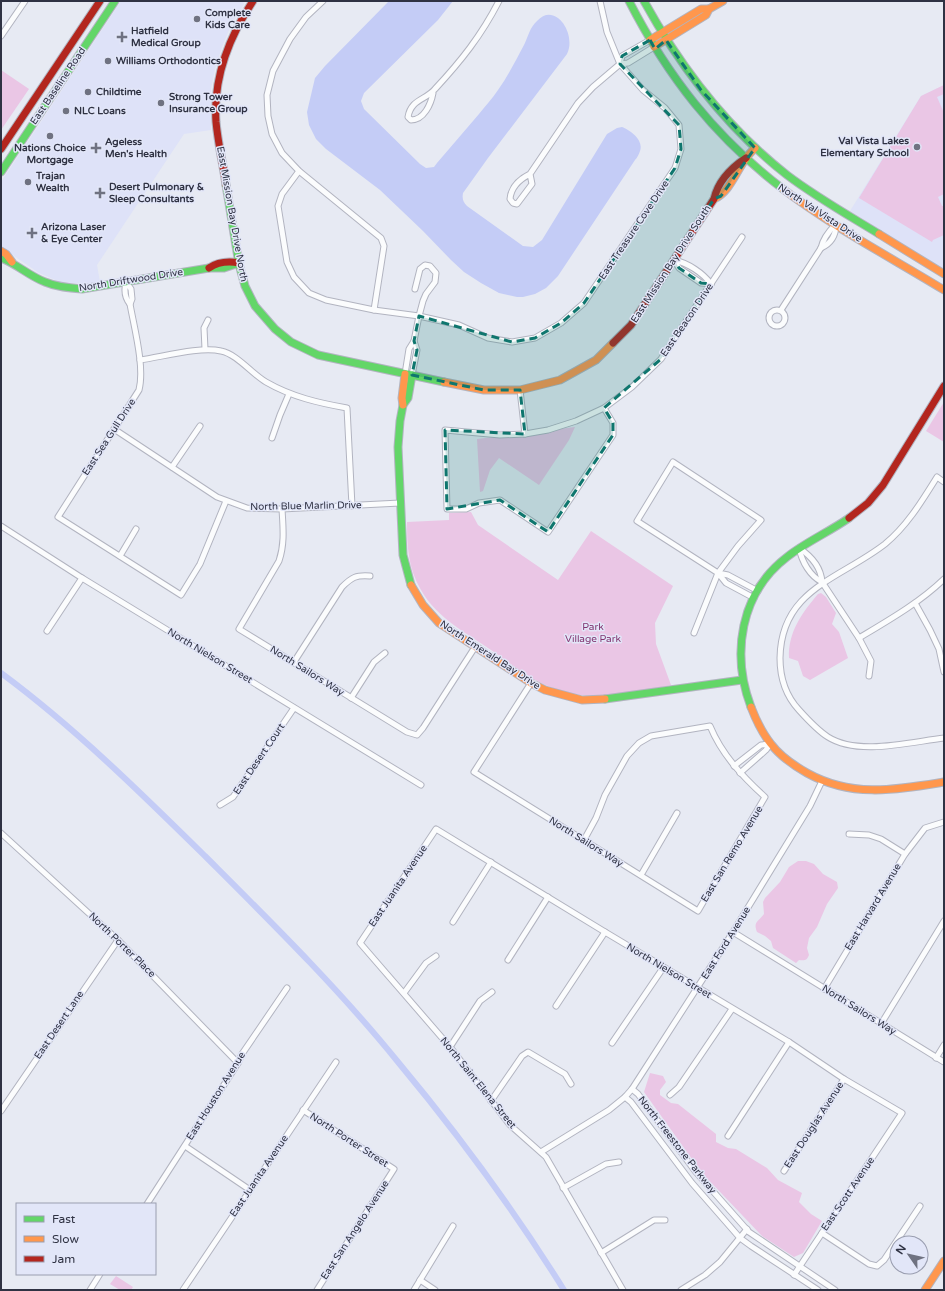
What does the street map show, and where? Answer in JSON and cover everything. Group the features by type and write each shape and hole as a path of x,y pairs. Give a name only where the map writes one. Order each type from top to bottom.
{"street":[{"path":"1,36 25,1"},
{"name":"East Baseline Road","path":"1,149 100,1"},
{"name":"East Baseline Road","path":"1,172 115,1"},
{"name":"East Mission Bay Drive North","path":"253,1 243,15 229,41 221,70 216,99 217,129 239,262 245,288 255,306 269,324 297,346 308,352 409,375"},
{"path":"323,1 306,17 290,39 273,71 266,95 268,116 272,134 282,153 299,171 381,238 384,246 374,310"},
{"path":"433,92 431,102 422,116 416,120 411,120 408,117 413,105 418,100 433,92 456,67 474,43 499,1"},
{"name":"East Treasure Cove Drive","path":"299,171 282,194 278,206 287,262 294,277 309,293 326,300 374,310 419,316 459,325 488,338 512,342 535,338 561,323 584,303 675,168 681,148 679,125 665,108 643,90 620,64 607,32 600,1"},
{"name":"North Val Vista Drive","path":"629,1 654,47 670,72 692,101 719,132 746,158 791,195 944,290"},
{"name":"North Val Vista Drive","path":"644,1 666,40 690,76 713,105 755,148 809,191 944,274"},
{"path":"530,174 532,184 517,204 513,203 510,199 510,194 516,185 521,178 530,174 578,103 593,87 620,64 628,63 706,16 710,9 723,1"},
{"path":"620,64 622,56 701,9 710,9"},
{"name":"East Mission Bay Drive South","path":"409,375 484,390 520,390 560,380 596,360 631,325 714,199 721,196 746,158 755,148"},
{"path":"781,310 821,248 822,242 836,224"},
{"name":"East Beacon Drive","path":"604,408 613,423 613,435 548,532 500,500 479,503 466,509 447,509 445,430 500,435 524,434 548,430 576,421 604,408 632,387 661,359 742,237"},
{"name":"North Driftwood Drive","path":"1,251 6,254 12,262"},
{"name":"North Driftwood Drive","path":"1,258 12,262 38,279 64,288 82,289 209,268 216,269 232,266 239,262"},
{"path":"674,260 679,268 702,283 711,284"},
{"name":"North Emerald Bay Drive","path":"415,289 420,269 425,265 434,269 436,273 435,282 426,294 419,316 414,341 417,350 409,375 408,398 403,405 398,440 402,555 409,582 422,605 439,622 475,648 531,683 545,690 582,700 595,701 742,680"},
{"name":"East Sea Gull Drive","path":"120,556 58,517 140,390 140,360 130,304 132,299 130,289 126,282"},
{"path":"205,349 204,328 208,320"},
{"path":"140,360 205,349 223,351 236,357 251,372 289,394 324,404 347,408 352,506"},
{"path":"944,386 891,473 874,496 854,514 799,548 775,569 754,598 743,625 740,642 740,669 750,706 770,744 792,764 822,781 854,790 886,791 944,782"},
{"path":"520,390 524,434"},
{"path":"272,438 289,394"},
{"path":"172,467 200,426"},
{"name":"North Blue Marlin Drive","path":"114,429 217,497 247,508 282,509 400,503"},
{"path":"694,633 718,573 738,546 761,520 673,462 637,521 718,573 726,583 754,598"},
{"path":"944,482 937,478 907,522 886,543 822,582 802,600 787,622 780,647 780,671 790,701 807,719 829,738 854,747 876,747 944,738"},
{"path":"136,529 120,556 182,595 200,564 226,501"},
{"name":"North Sailors Way","path":"282,509 284,540 283,550 279,561 239,629 407,732 417,735 475,648"},
{"name":"North Nielson Street","path":"1,526 82,578 421,785"},
{"path":"799,548 808,554 822,574 822,582"},
{"path":"799,548 801,557 814,578 822,582 859,638 870,661 870,676"},
{"path":"718,573 728,575 758,591"},
{"path":"294,662 342,587 349,580 358,575 370,576"},
{"path":"47,631 82,578"},
{"path":"859,638 927,595 944,579"},
{"path":"915,603 941,649 944,672"},
{"path":"351,698 374,662 385,652"},
{"name":"North Sailors Way","path":"531,683 474,772 698,911"},
{"name":"East Desert Court","path":"220,805 233,797 294,708"},
{"path":"584,840 596,818 605,795 627,756 639,743 651,736 710,726 720,746 740,773 766,750 770,744"},
{"path":"734,766 761,745 770,744"},
{"name":"East San Remo Avenue","path":"698,911 765,797 740,773"},
{"name":"East Ford Avenue","path":"542,1152 609,1110 632,1089 733,932 810,806 822,781"},
{"path":"641,875 677,813"},
{"name":"East Harvard Avenue","path":"824,989 904,854 925,828 944,822"},
{"name":"North Nielson Street","path":"436,829 663,968 789,1042 844,1079 902,1113"},
{"name":"East Juanita Avenue","path":"360,943 436,829"},
{"name":"North Porter Place","path":"1,833 118,940 238,1063"},
{"path":"849,834 869,835 881,839 904,854"},
{"path":"453,922 491,862"},
{"path":"508,960 548,897"},
{"path":"881,1024 944,921"},
{"path":"556,1006 605,932"},
{"name":"North Sailors Way","path":"733,932 944,1062"},
{"name":"East Desert Lane","path":"1,1111 118,940"},
{"name":"North Saint Elena Street","path":"360,943 450,1047 510,1125 542,1152 623,1290"},
{"path":"404,993 426,963 436,956"},
{"path":"612,1043 663,968"},
{"name":"East Houston Avenue","path":"148,1203 238,1063 242,1054 287,988"},
{"path":"450,1047 480,1001 492,992"},
{"path":"670,1095 680,1087 732,1009"},
{"path":"728,1136 789,1042"},
{"path":"936,1058 944,1045"},
{"path":"491,1101 522,1056 528,1052 565,1074 571,1084"},
{"name":"East Juanita Avenue","path":"183,1290 336,1062"},
{"name":"East Douglas Avenue","path":"784,1171 844,1079"},
{"name":"North Freestone Parkway","path":"632,1089 638,1094 695,1171 747,1230 755,1237 833,1289"},
{"name":"North Freestone Parkway","path":"625,1097 631,1102 692,1183 740,1238 794,1275 819,1290"},
{"name":"North Porter Street","path":"303,1110 394,1169"},
{"name":"East Scott Avenue","path":"794,1275 902,1113"},
{"path":"185,1146 250,1190"},
{"path":"563,1188 606,1164 619,1162"},
{"name":"East San Angelo Avenue","path":"317,1290 394,1169"},
{"path":"822,1233 869,1264 877,1266 884,1260 920,1206"},
{"path":"601,1252 654,1220 665,1220"},
{"path":"414,1290 453,1226"},
{"path":"681,1290 705,1275 720,1262 747,1230"},
{"path":"925,1290 944,1261"},
{"path":"90,1290 99,1275"},
{"path":"420,1280 435,1290"},
{"path":"819,1290 825,1284"}],"highlighted area":[{"path":"650,40 655,49 666,40 701,90 755,148 721,196 714,199 674,260 679,268 701,283 711,284 661,359 604,408 613,423 613,435 548,532 500,500 447,509 445,430 525,434 520,390 484,390 412,375 417,350 414,341 419,316 512,342 535,338 561,323 584,303 675,168 681,149 679,125 620,64 622,56"}],"shaded area":[{"path":"121,1 243,1 244,4 232,23 215,69 211,89 211,130 184,134 97,265 100,282 85,284 60,282 39,273 1,247 1,182"},
{"name":"Val Vista Lakes Elementary School","path":"944,85 944,269 850,211 921,96"}],"green space":[{"path":"1,70 29,89 1,130"},
{"name":"Val Vista Lakes Elementary School","path":"944,85 944,94 937,97 944,113 944,194 938,197 942,206 944,206 944,235 933,240 932,242 859,198 921,96"},
{"path":"944,402 944,442 926,431"},
{"path":"575,427 569,440 539,485 499,458 490,470 483,491 480,492 477,439"},
{"name":"Park Village Park","path":"471,512 478,525 558,580 591,531 673,586 655,623 656,644 671,685 603,696 580,695 561,691 543,684 525,674 445,618 428,600 421,590 413,573 407,540 407,522 449,520 449,513"},
{"path":"821,593 826,597 836,613 832,624 839,632 848,658 810,680 803,676 798,661 789,658 789,649 797,623 812,601 818,594"},
{"path":"798,861 806,861 814,864 823,874 837,882 838,888 827,904 817,927 809,938 807,948 809,955 807,959 799,960 796,963 773,948 771,941 757,932 756,924 764,914 763,902 765,898 780,882 789,867"},
{"path":"650,1073 663,1076 666,1082 660,1090 660,1095 671,1103 678,1104 716,1134 716,1142 728,1148 736,1149 767,1168 778,1180 802,1193 799,1202 811,1214 822,1221 803,1253 794,1257 762,1236 702,1173 644,1092"},
{"path":"116,1276 133,1287 131,1290 120,1290 110,1284"}],"water":[{"path":"389,1 453,1 438,20 364,93 361,101 364,109 420,164 426,168 434,167 502,85 531,29 537,21 544,16 551,15 557,17 567,29 569,46 567,54 463,193 463,200 467,206 523,246 533,247 542,240 607,134 617,128 622,127 629,130 636,136 640,143 641,147 637,157 558,276 546,288 535,294 517,297 499,293 464,272 380,190 326,149 316,139 309,125 307,112 315,78"}],"waterway":[{"path":"1,673 55,715 131,784 255,906 352,1008 420,1089 464,1145 505,1202 564,1290"}],"traffic: fast":[{"path":"1,172 115,1"},
{"path":"629,1 660,55 695,104 736,148 758,169 783,189"},
{"path":"644,1 658,26 707,96 725,117 765,157 787,175 832,206 879,234"},
{"path":"226,185 239,264 245,286 255,306 275,329 291,342 318,355 444,382"},
{"path":"1,258 34,277 50,284 82,289 209,268 224,268 239,263"},
{"path":"411,585 403,555 398,447 403,405 408,398 412,375"},
{"path":"751,707 745,687 741,646 744,626 750,606 759,588 771,572 787,557 849,518"},
{"path":"605,699 742,680"}],"traffic: slow":[{"path":"654,47 706,15 709,9 723,1"},
{"path":"650,40 701,9 709,9"},
{"path":"714,199 720,196 729,186 743,163 755,148"},
{"path":"783,189 842,229 944,290"},
{"path":"879,234 944,274"},
{"path":"1,251 6,254 12,262"},
{"path":"444,382 484,390 520,390 560,380 596,360 613,343"},
{"path":"403,405 402,398 405,374"},
{"path":"411,585 423,605 439,623 531,683 545,690 582,700 605,699"},
{"path":"751,707 762,731 778,752 797,767 824,781 840,786 874,790 944,782"},
{"path":"925,1290 944,1261"}],"traffic: jam":[{"path":"1,149 100,1"},
{"path":"226,185 216,122 217,90 224,58 244,15 253,1"},
{"path":"613,343 631,325 714,199 722,181 735,166 746,158"},
{"path":"209,268 223,262 239,263"},
{"path":"849,518 868,503 883,485 944,386"}],"place":[{"name":"Complete Kids Care","path":"197,19"},
{"name":"Hatfield Medical Group","path":"122,37"},
{"name":"Williams Orthodontics","path":"108,61"},
{"name":"Childtime","path":"88,92"},
{"name":"Strong Tower Insurance Group","path":"161,103"},
{"name":"NLC Loans","path":"66,111"},
{"name":"Nations Choice Mortgage","path":"50,136"},
{"name":"Val Vista Lakes Elementary School","path":"917,147"},
{"name":"Ageless Men's Health","path":"96,148"},
{"name":"Trajan Wealth","path":"28,182"},
{"name":"Desert Pulmonary & Sleep Consultants","path":"100,193"},
{"name":"Arizona Laser & Eye Center","path":"32,233"}]}
